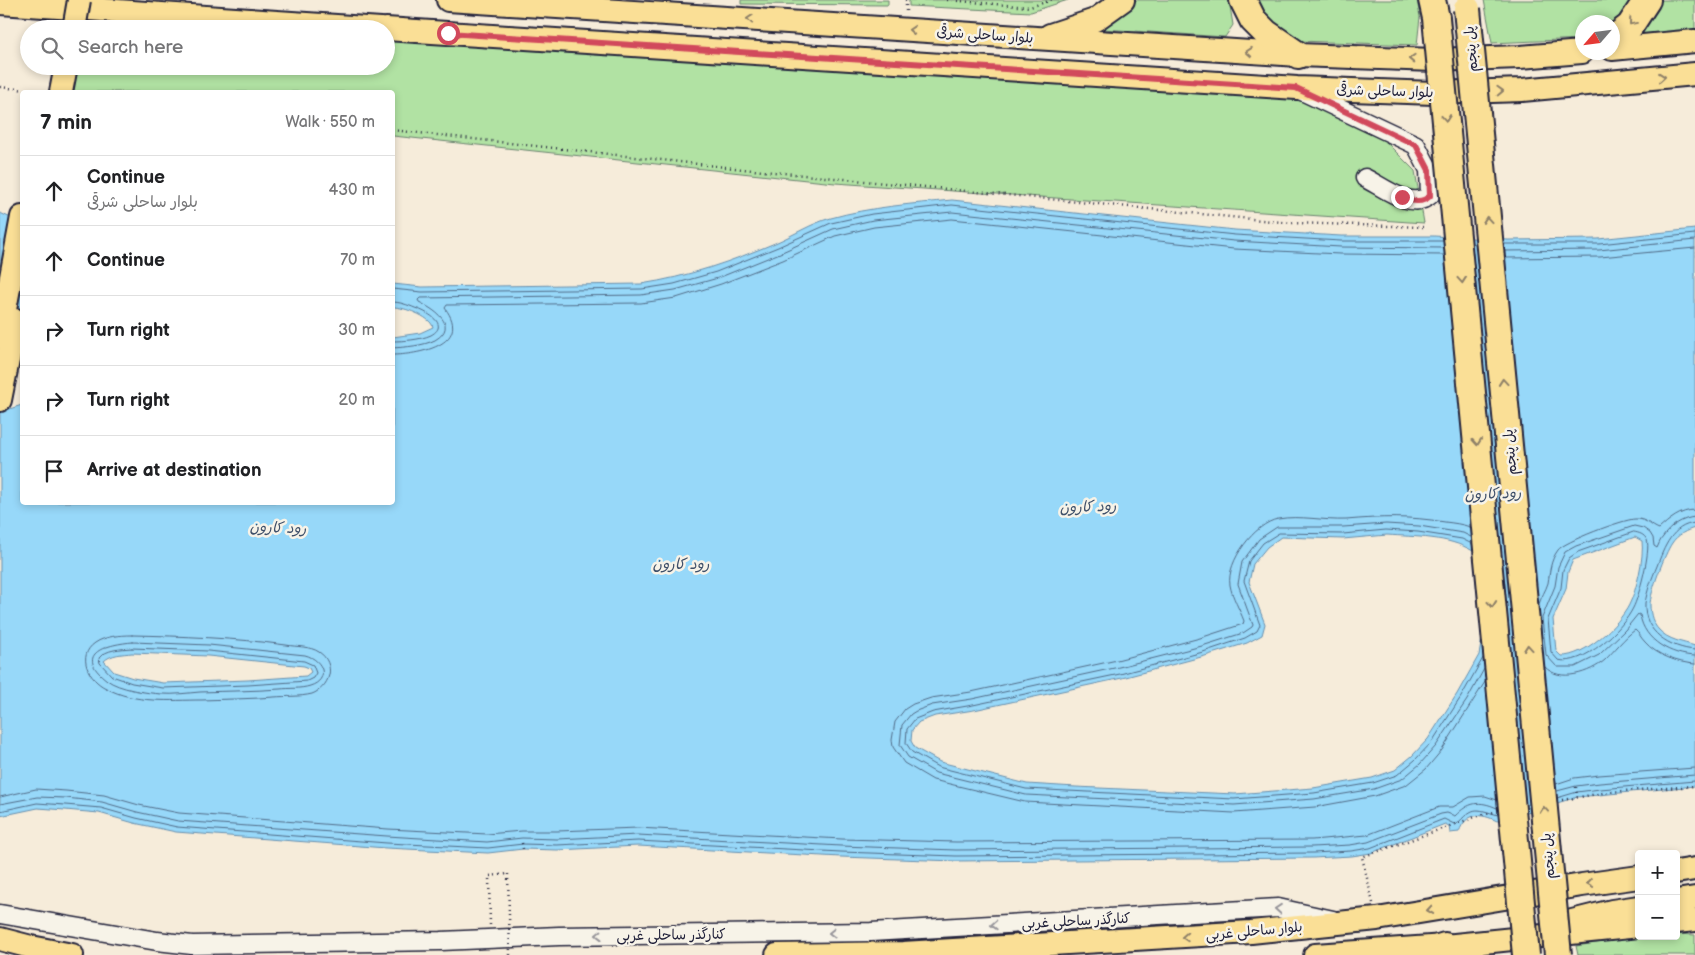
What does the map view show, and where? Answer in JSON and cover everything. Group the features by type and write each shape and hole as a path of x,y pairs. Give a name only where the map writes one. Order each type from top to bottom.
{"highway":[{"path":"1243,0 1252,20 1266,33 1298,55"},
{"path":"1620,34 1630,26 1647,0"},
{"name":"پل پنجم","path":"1467,3 1558,955"},
{"path":"1435,6 1526,955"},
{"path":"1416,955 1445,946"}],"main road":[{"path":"60,20 63,0"},
{"path":"76,20 79,0"},
{"name":"بلوار ساحلی شرقی","path":"448,0 1298,55 1434,60 1520,57 1575,53"},
{"path":"448,33 452,0"},
{"path":"1041,38 1095,20 1123,0"},
{"path":"0,3 249,20"},
{"name":"بلوار ساحلی شرقی","path":"395,30 1296,88 1434,93 1512,90 1695,74"},
{"path":"1620,48 1695,41"},
{"path":"45,90 49,75"},
{"path":"61,90 64,75"},
{"path":"0,337 20,229"},
{"path":"0,400 20,296"},
{"path":"1680,871 1695,869"},
{"name":"بلوار ساحلی غربی","path":"776,955 903,953 1233,934 1377,919 1582,884 1635,877"},
{"path":"1680,900 1695,898"},
{"path":"1491,941 1612,911 1635,908"},
{"path":"1680,922 1695,920"},
{"path":"1315,955 1445,946 1635,926"},
{"path":"0,940 31,948 72,955"}],"street":[{"path":"1296,88 1416,145 1429,170 1430,196 1425,200 1414,202 1365,178"},
{"name":"کنارگذر ساحلی غربی","path":"0,914 157,941 192,945 441,941 559,936 871,932 1278,908 1343,922"},
{"path":"192,945 211,955"}],"path":[{"path":"947,0 1030,7 1052,0"},
{"path":"0,87 27,90"},
{"path":"395,130 743,169 1292,223 1423,227"},
{"path":"1576,787 1578,797"},
{"path":"522,843 523,849"},
{"path":"1362,857 1377,919"},
{"path":"490,939 489,876 508,874 510,955"}],"green space":[{"path":"741,0 888,0 888,5 741,4"},
{"path":"909,0 1068,0 1031,12 909,6"},
{"path":"1136,0 1229,0 1233,25 1225,37 1103,29 1122,15"},
{"path":"1257,0 1417,0 1420,17 1417,45 1298,41 1265,18"},
{"path":"1484,0 1636,0 1620,18 1620,15 1575,15 1575,39 1492,43"},
{"path":"1662,0 1695,0 1695,34 1628,40 1646,23"},
{"path":"81,8 263,20 79,20"},
{"path":"395,29 1297,88 1380,136 1415,171 1424,223 835,183 395,136 395,90 70,90 72,75 395,75"},
{"path":"1680,934 1695,935 1695,955 1578,955 1576,946 1635,938 1635,940 1680,940"}],"water":[{"name":"رود کارون","path":"952,200 1235,230 1341,236 1434,236 1508,240 1598,239 1695,229 1695,528 1679,535 1669,548 1655,583 1650,605 1651,615 1657,628 1667,636 1695,646 1695,786 1577,797 1497,821 1475,816 1462,825 1459,832 1450,833 1449,826 1445,824 1371,853 1313,858 956,861 638,846 557,850 523,849 488,853 386,848 176,832 99,813 65,810 38,808 0,816 0,412 20,406 20,505 395,505 395,337 420,333 433,327 422,316 409,310 395,307 395,284 422,287 641,284 693,273 726,262 775,243 824,220 846,214","holes":["1387,535 1453,542 1473,551 1477,562 1483,632 1479,655 1457,694 1428,739 1395,770 1372,778 1313,788 1235,794 1076,787 1027,784 940,762 915,748 911,741 912,730 919,722 935,716 974,710 1122,678 1247,643 1262,635 1265,624 1249,582 1253,564 1267,547 1281,537 1343,539","1635,537 1642,541 1641,565 1635,591 1624,613 1609,630 1590,646 1570,655 1561,656 1556,651 1553,619 1566,589 1568,572 1573,560","132,653 208,656 304,666 309,668 311,672 306,676 163,683 133,678 114,672 104,661 114,656"]},
{"path":"0,213 20,222 20,338 0,329"}],"route":[{"path":"448,33 1296,88 1416,145 1429,170 1430,196 1425,200 1414,202 1402,197"}]}
